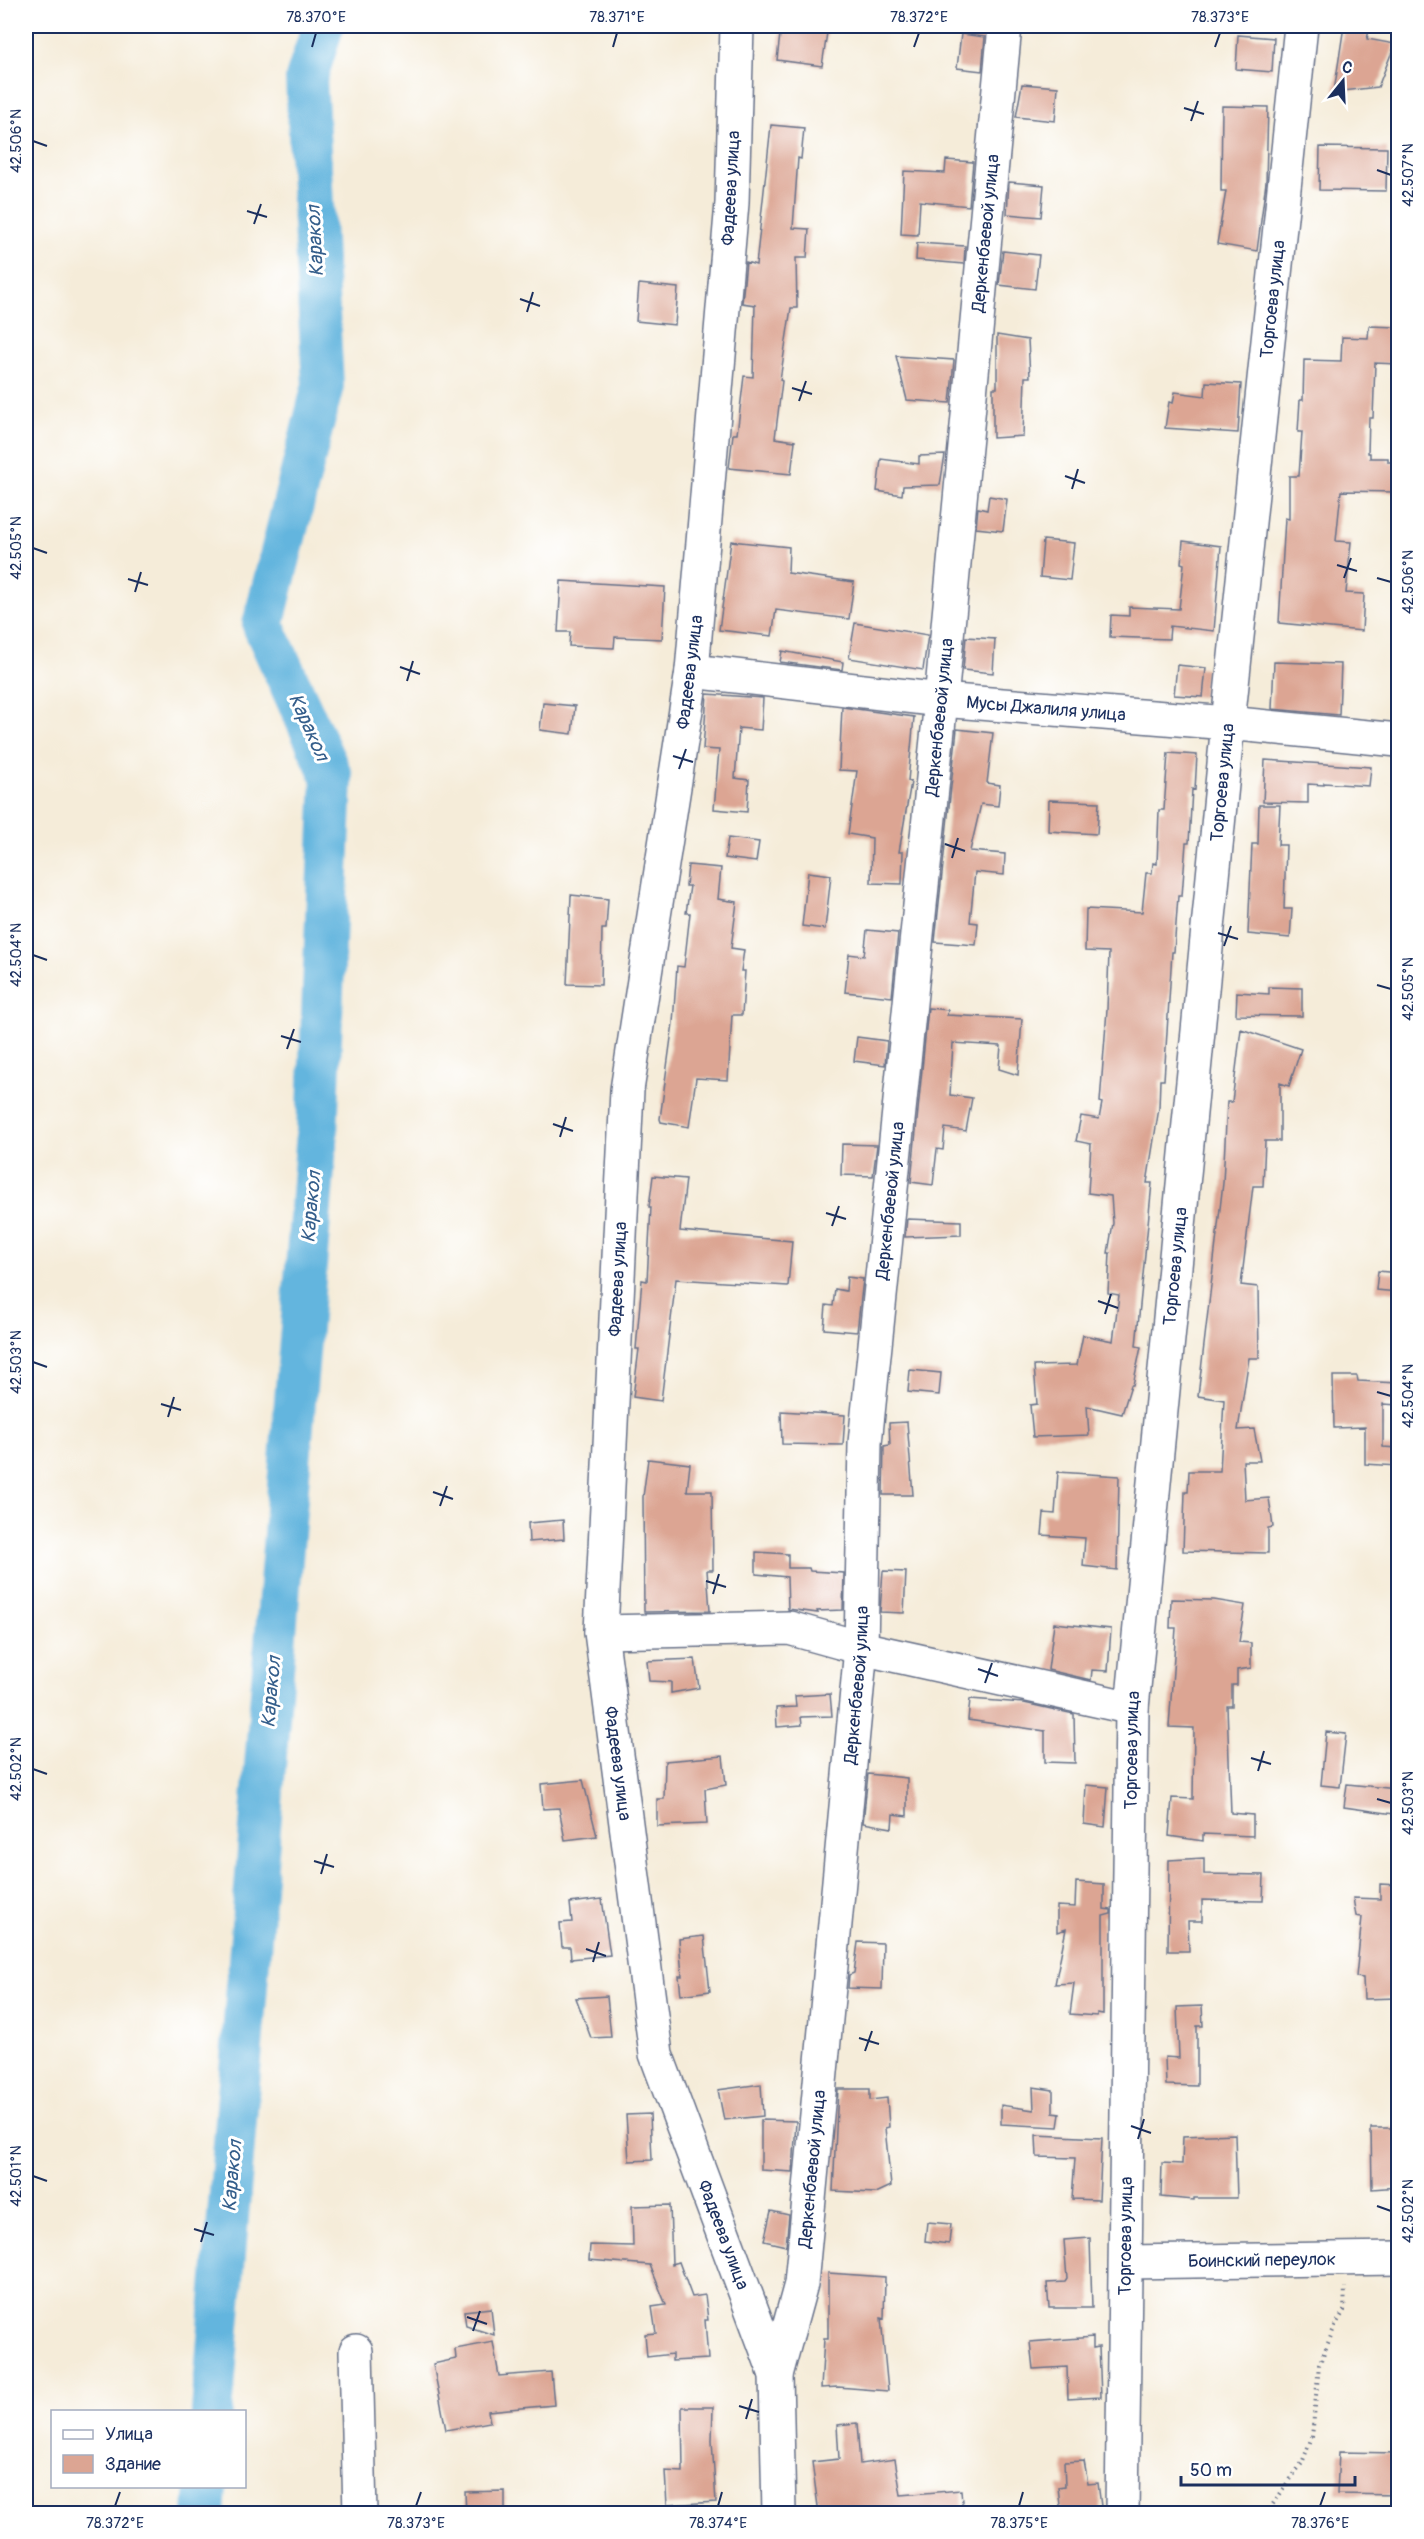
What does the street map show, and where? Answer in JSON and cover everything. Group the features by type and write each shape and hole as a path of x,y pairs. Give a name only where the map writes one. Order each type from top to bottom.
{"street":[{"name":"Фадеева улица","path":"737,26 732,203 692,671 627,1090 601,1632 656,2054 776,2375 779,2514"},
{"name":"Деркенбаевой улица","path":"776,2375 801,2284 861,1648 866,1443 941,700 1005,26"},
{"name":"Торгоева улица","path":"1122,2514 1132,1708 1228,723 1301,26"},
{"name":"Мусы Джалиля улица","path":"692,671 941,700 1228,723 1398,740"},
{"path":"601,1632 789,1628 861,1648 1132,1708"},
{"name":"Боинский переулок","path":"1126,2262 1398,2258"},
{"path":"356,2351 360,2514"}],"path":[{"path":"1266,2514 1302,2463 1312,2437 1319,2365 1335,2326 1344,2311 1346,2259"}],"building":[{"path":"781,26 828,26 822,66 777,60"},
{"path":"1344,26 1370,26 1367,39 1395,44 1378,87 1334,92"},
{"path":"961,34 985,37 982,71 957,68"},
{"path":"1238,35 1274,38 1272,72 1236,69"},
{"path":"1022,84 1058,87 1055,121 1016,117"},
{"path":"1222,106 1268,107 1266,182 1257,251 1217,244 1226,191 1221,191"},
{"path":"771,125 804,128 801,159 798,158 793,228 809,229 807,258 796,258 797,308 791,308 780,380 782,381 775,438 795,441 791,474 729,468 733,434 737,434 744,376 753,377 755,305 742,303 746,262 756,265"},
{"path":"1320,147 1387,148 1386,191 1319,190"},
{"path":"946,160 973,162 969,206 920,201 918,235 901,234 904,171 945,173"},
{"path":"1009,182 1044,185 1041,217 1007,214"},
{"path":"917,243 965,246 964,264 916,260"},
{"path":"1003,251 1039,255 1035,289 999,285"},
{"path":"639,284 678,288 675,325 636,321"},
{"path":"1369,326 1398,327 1398,364 1375,363 1373,418 1369,418 1368,453 1370,453 1370,458 1388,458 1388,462 1397,462 1396,492 1341,491 1336,541 1351,542 1346,593 1364,594 1362,631 1279,623 1285,518 1289,519 1289,476 1299,476 1302,432 1298,432 1300,400 1303,400 1304,360 1341,361 1342,337 1368,338"},
{"path":"997,335 1028,340 1030,377 1025,377 1023,436 993,438 993,388 997,388"},
{"path":"896,356 954,360 950,403 907,400"},
{"path":"1206,382 1241,384 1238,433 1165,428 1169,402 1173,403 1175,392 1205,396"},
{"path":"945,455 940,485 903,486 902,495 877,491 881,459 919,464 919,456"},
{"path":"989,496 1007,499 1003,531 976,528 978,508 987,510"},
{"path":"1043,540 1074,543 1070,580 1040,577"},
{"path":"731,541 789,547 788,573 854,582 849,619 776,610 772,636 719,630"},
{"path":"1183,541 1221,546 1214,631 1170,626 1169,639 1110,637 1111,615 1129,616 1129,607 1179,609 1184,564 1181,563"},
{"path":"561,581 665,587 662,639 615,637 614,648 569,646 570,632 558,632"},
{"path":"855,623 928,635 923,670 849,658"},
{"path":"966,637 995,639 993,673 963,670"},
{"path":"782,651 843,662 842,670 780,662"},
{"path":"1274,662 1341,664 1339,715 1272,709"},
{"path":"1177,665 1206,668 1203,697 1174,695"},
{"path":"707,694 763,698 761,730 739,728 735,778 749,780 747,812 714,809 719,750 703,749"},
{"path":"543,703 575,706 572,734 540,730"},
{"path":"842,707 914,717 908,781 911,782 899,852 903,852 902,884 871,883 872,838 848,834 857,771 839,770"},
{"path":"957,729 993,733 987,783 1000,785 998,806 981,804 970,851 1005,854 1004,875 975,872 970,922 978,923 976,945 935,942"},
{"path":"1168,753 1197,755 1195,790 1192,789 1189,843 1186,843 1182,896 1178,896 1174,952 1172,952 1164,1080 1160,1080 1159,1108 1147,1183 1152,1183 1136,1346 1141,1347 1133,1385 1131,1385 1122,1414 1087,1406 1089,1435 1033,1437 1030,1405 1037,1404 1034,1366 1077,1365 1083,1335 1113,1341 1119,1295 1108,1293 1110,1253 1108,1253 1113,1223 1111,1196 1088,1193 1091,1144 1076,1141 1081,1116 1099,1119 1102,1103 1100,1102 1107,1010 1109,952 1085,951 1086,909 1142,912 1146,873 1152,873 1153,863 1157,864 1159,810 1164,810"},
{"path":"1265,760 1371,767 1369,786 1308,784 1308,803 1263,802"},
{"path":"1049,800 1099,802 1097,834 1048,831"},
{"path":"1259,805 1280,805 1278,845 1286,845 1284,909 1292,909 1290,938 1248,934 1252,844 1258,844"},
{"path":"728,838 759,842 756,862 725,858"},
{"path":"688,865 721,868 718,899 737,902 731,948 744,950 741,971 745,971 742,1015 732,1015 728,1080 696,1078 689,1127 661,1122 660,1119 673,1023 677,966 684,967 690,913 686,913 690,886 686,886"},
{"path":"808,872 831,875 825,929 802,926"},
{"path":"571,895 608,899 606,929 602,929 601,985 567,984"},
{"path":"867,930 898,933 892,997 845,992 849,954 864,956"},
{"path":"1269,987 1302,988 1302,1016 1236,1015 1237,992 1269,994"},
{"path":"928,1008 948,1010 947,1015 1022,1019 1018,1075 999,1069 1001,1046 953,1043 950,1095 972,1098 966,1131 945,1128 943,1150 937,1149 933,1185 911,1182"},
{"path":"1241,1029 1301,1049 1289,1086 1280,1083 1280,1141 1265,1141 1263,1186 1253,1186 1241,1285 1258,1287 1259,1358 1249,1358 1238,1430 1254,1429 1260,1461 1243,1461 1245,1500 1269,1498 1273,1527 1268,1528 1268,1553 1183,1551 1185,1492 1188,1492 1189,1471 1220,1471 1224,1400 1198,1396 1223,1183 1227,1102 1232,1102"},
{"path":"857,1037 887,1041 885,1065 854,1061"},
{"path":"842,1144 877,1145 873,1176 841,1175"},
{"path":"653,1176 686,1179 680,1231 792,1241 788,1286 676,1279 661,1401 633,1397 639,1349 636,1349 642,1280 647,1281 651,1207 649,1207"},
{"path":"907,1219 961,1221 961,1235 905,1237"},
{"path":"1378,1271 1398,1273 1398,1292 1376,1290"},
{"path":"847,1277 863,1279 857,1332 824,1329 826,1305 833,1306 835,1289 846,1291"},
{"path":"910,1370 941,1373 939,1395 908,1392"},
{"path":"1333,1376 1357,1376 1358,1381 1398,1383 1398,1405 1383,1404 1383,1447 1398,1448 1398,1466 1365,1464 1365,1427 1334,1428"},
{"path":"781,1411 845,1415 843,1445 782,1444"},
{"path":"907,1422 913,1495 883,1495 884,1446 890,1445 889,1423"},
{"path":"648,1459 690,1464 687,1491 712,1491 713,1570 707,1570 710,1611 644,1612 643,1497"},
{"path":"1058,1472 1119,1476 1117,1570 1083,1566 1085,1538 1042,1535 1044,1513 1055,1514"},
{"path":"563,1520 564,1539 529,1542 528,1523"},
{"path":"756,1552 788,1554 788,1568 809,1568 810,1571 844,1573 843,1610 817,1611 818,1613 788,1609 787,1577 756,1574"},
{"path":"883,1571 906,1572 904,1613 880,1612"},
{"path":"1171,1599 1214,1600 1245,1605 1239,1642 1251,1643 1251,1668 1237,1670 1237,1685 1232,1685 1232,1706 1227,1706 1231,1813 1253,1815 1253,1836 1203,1834 1203,1841 1169,1836 1172,1798 1193,1799 1194,1728 1169,1727 1176,1628 1170,1628"},
{"path":"1054,1623 1111,1629 1108,1671 1092,1670 1091,1680 1048,1670"},
{"path":"695,1659 699,1688 671,1693 671,1682 649,1681 647,1661"},
{"path":"830,1694 832,1716 801,1717 802,1725 777,1727 776,1708 796,1707 795,1696"},
{"path":"970,1699 1024,1703 1074,1714 1075,1763 1045,1762 1045,1731 968,1720"},
{"path":"1326,1732 1346,1734 1340,1787 1321,1785"},
{"path":"723,1756 726,1785 705,1789 707,1824 657,1826 657,1799 664,1799 665,1761"},
{"path":"868,1774 907,1778 907,1816 893,1814 892,1828 863,1823"},
{"path":"583,1780 597,1836 565,1840 559,1808 543,1809 541,1784"},
{"path":"1347,1784 1397,1789 1394,1814 1344,1807"},
{"path":"1086,1785 1108,1787 1105,1827 1084,1824"},
{"path":"1204,1858 1204,1874 1264,1875 1263,1901 1202,1900 1202,1921 1188,1921 1189,1951 1168,1951 1169,1860"},
{"path":"1076,1882 1104,1884 1104,1909 1111,1910 1111,1914 1103,1916 1103,2014 1097,2013 1097,2016 1070,2014 1074,1983 1055,1984 1066,1929 1057,1932 1057,1906 1075,1907"},
{"path":"1380,1884 1398,1885 1398,1998 1364,1999 1363,1978 1356,1977 1362,1917 1356,1916 1353,1898 1380,1899"},
{"path":"602,1899 610,1955 571,1959 570,1947 562,1947 560,1923 572,1922 570,1903"},
{"path":"704,1936 710,1991 681,1995 679,1939"},
{"path":"858,1942 883,1943 882,1989 848,1988 849,1975 854,1973"},
{"path":"607,1996 611,2037 591,2038 576,1998"},
{"path":"1202,2006 1203,2026 1197,2026 1197,2086 1166,2085 1165,2057 1179,2058 1177,2007"},
{"path":"761,2084 763,2116 724,2120 718,2090"},
{"path":"1033,2087 1053,2090 1053,2113 1060,2114 1058,2127 1001,2124 1001,2105 1034,2110"},
{"path":"838,2089 870,2089 870,2100 887,2098 889,2127 885,2128 891,2186 876,2193 833,2191"},
{"path":"650,2114 652,2160 629,2161 626,2115"},
{"path":"761,2120 796,2121 793,2172 761,2170"},
{"path":"1371,2128 1398,2128 1398,2187 1372,2189"},
{"path":"1235,2134 1237,2198 1194,2198 1194,2200 1161,2197 1162,2163 1182,2164 1183,2136"},
{"path":"1036,2135 1102,2138 1099,2200 1072,2199 1075,2158 1037,2157"},
{"path":"670,2205 672,2264 679,2262 692,2297 705,2295 708,2320 705,2320 708,2359 672,2361 672,2354 647,2357 645,2334 656,2333 652,2307 666,2305 650,2265 589,2260 590,2245 633,2246 632,2206"},
{"path":"771,2211 789,2215 786,2246 764,2241"},
{"path":"927,2222 951,2224 949,2244 925,2241"},
{"path":"1090,2238 1092,2308 1049,2308 1047,2283 1065,2282 1067,2279 1064,2240"},
{"path":"828,2273 885,2277 884,2319 881,2318 888,2391 821,2388 824,2339 828,2339"},
{"path":"491,2308 494,2335 466,2326 464,2311"},
{"path":"1093,2337 1093,2348 1099,2347 1101,2397 1068,2399 1067,2367 1033,2369 1030,2342"},
{"path":"493,2342 499,2376 551,2372 554,2405 488,2411 490,2422 446,2430 433,2364 456,2359 455,2349"},
{"path":"682,2407 713,2407 712,2441 716,2502 667,2505 665,2471 683,2472"},
{"path":"857,2423 860,2464 895,2459 901,2495 961,2490 963,2514 819,2514 812,2462 839,2459 837,2425"},
{"path":"1339,2452 1398,2453 1398,2495 1337,2494"},
{"path":"1084,2461 1088,2484 1098,2483 1102,2514 1061,2514 1058,2487 1065,2486 1064,2462"},
{"path":"505,2491 505,2514 466,2514 465,2492"}],"waterway":[{"name":"Каракол","path":"212,2410 317,1133 332,777 263,625 323,385 306,79 323,26"},
{"name":"Каракол","path":"204,2514 206,2488"}]}
